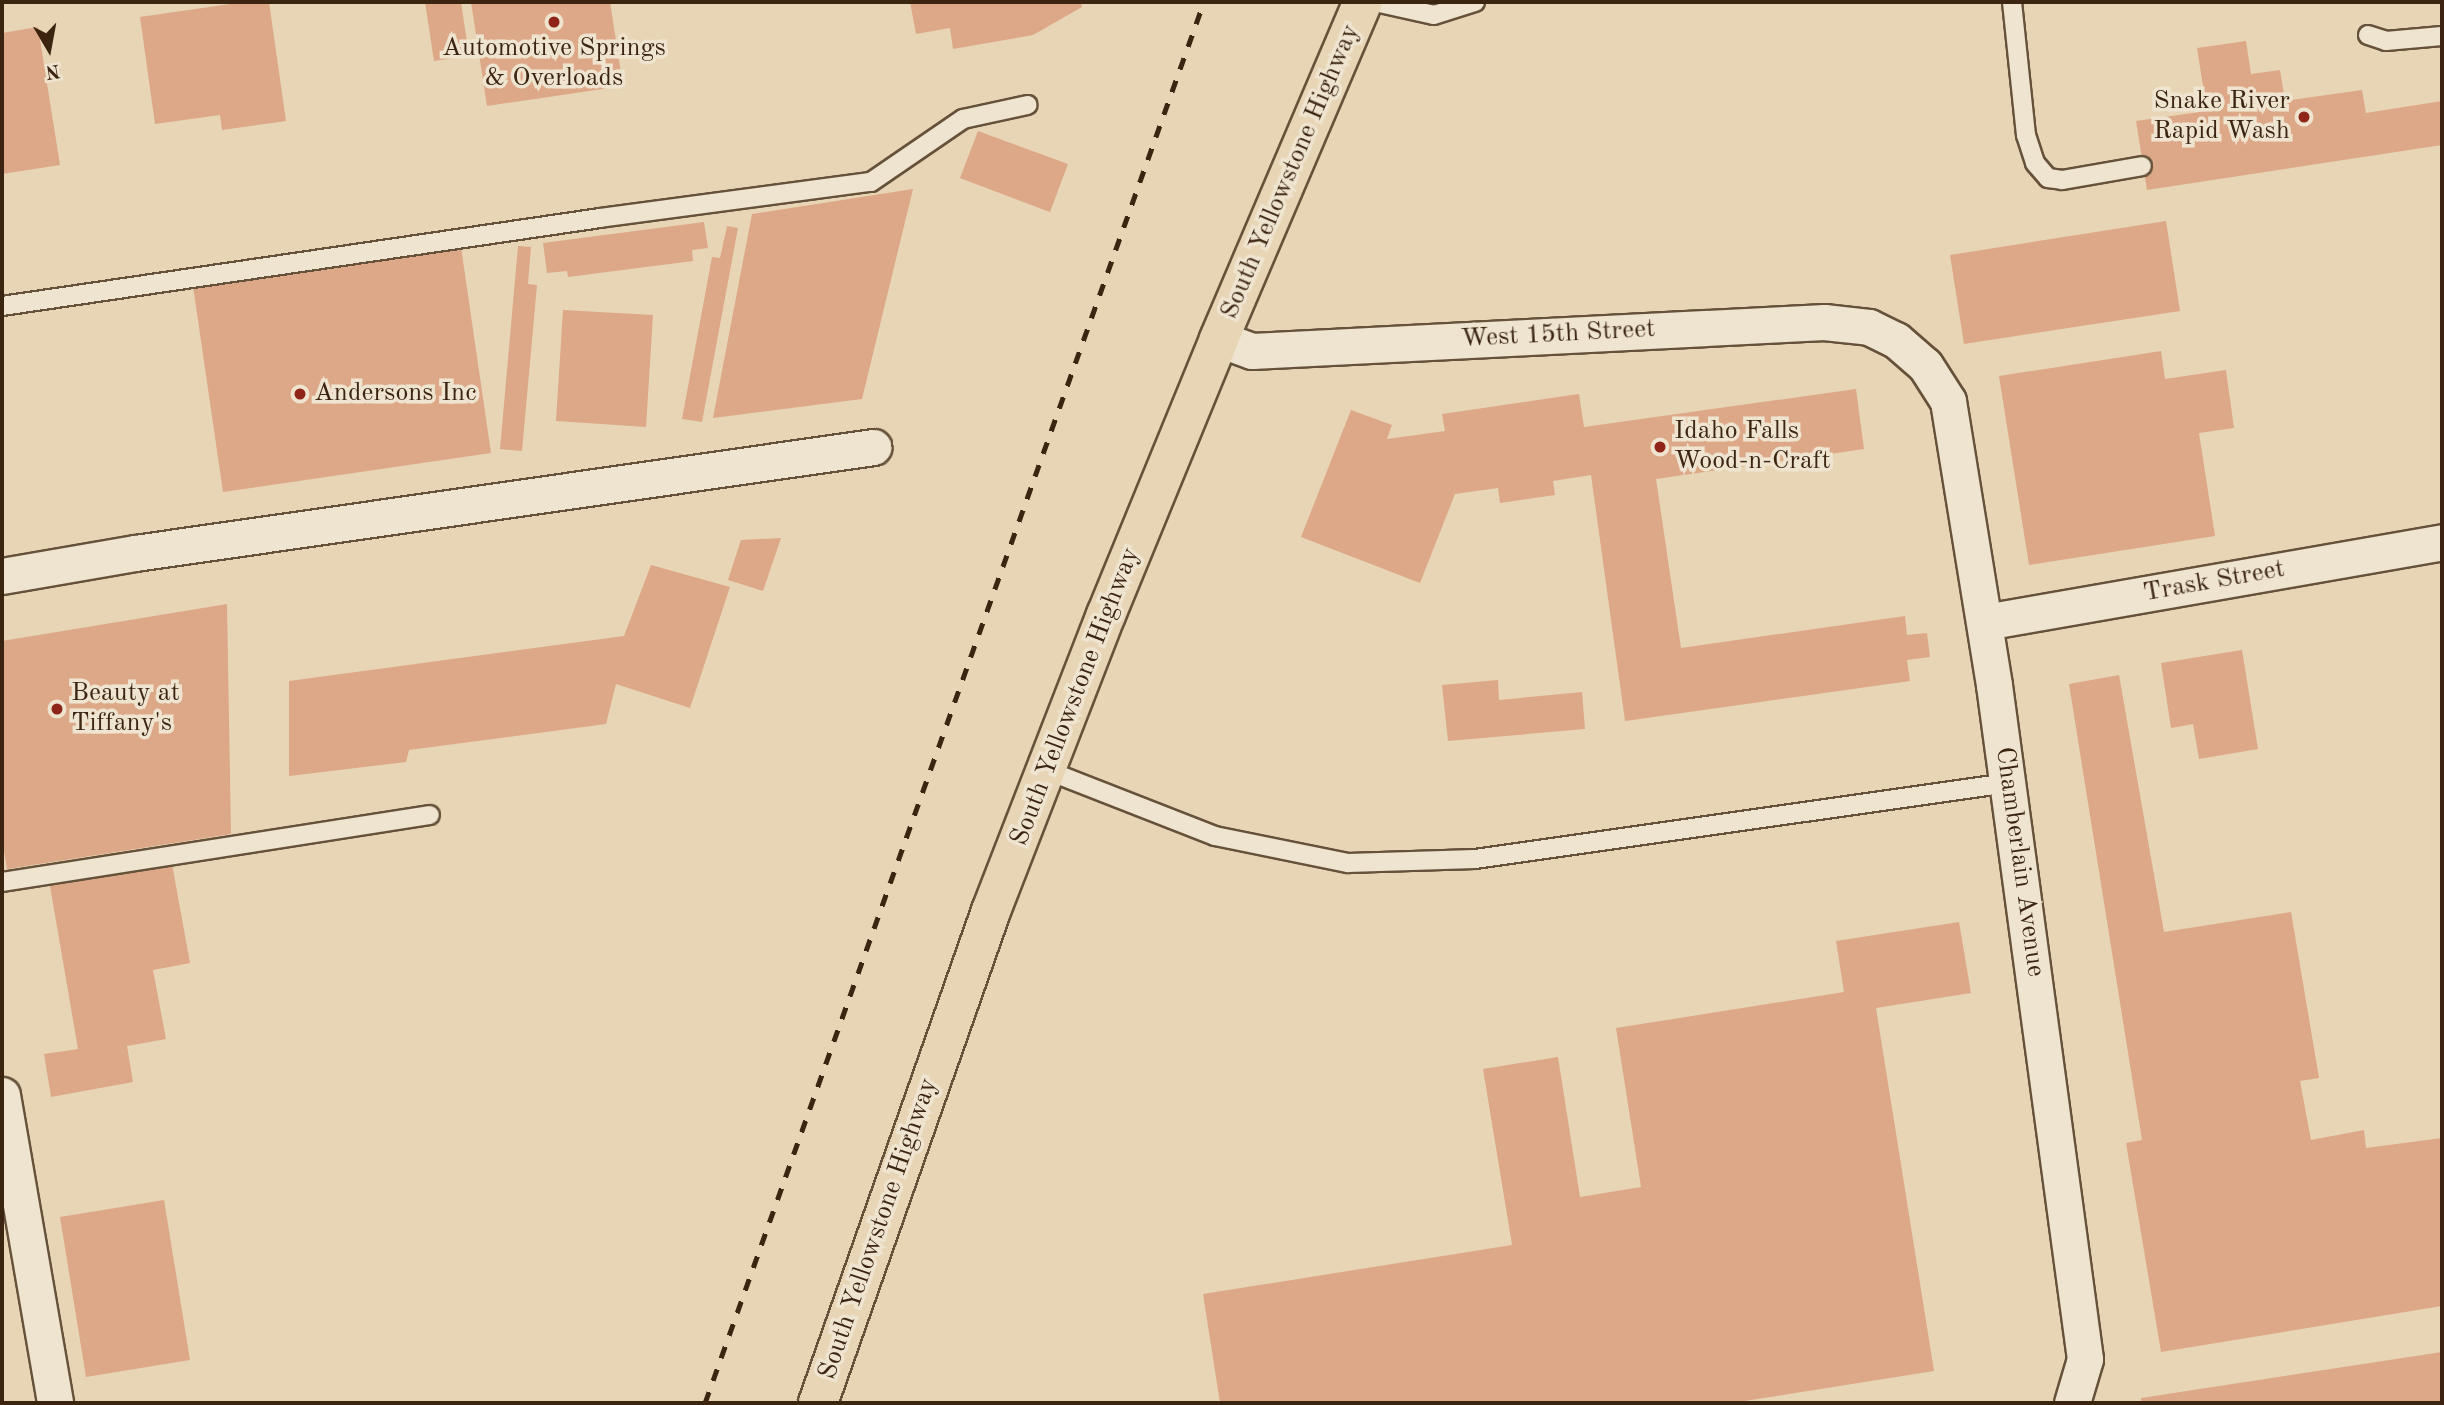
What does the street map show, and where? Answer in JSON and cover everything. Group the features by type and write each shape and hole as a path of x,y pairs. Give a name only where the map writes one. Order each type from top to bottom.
{"highway":[{"name":"South Yellowstone Highway","path":"818,1403 991,911 1219,339 1363,2"}],"street":[{"name":"West 15th Street","path":"1219,339 1252,352 1824,321 1869,327 1896,341"},
{"name":"Chamberlain Avenue","path":"1896,341 1925,365 1948,401 1985,622 2085,1359 2072,1403"},
{"path":"2,576 135,552 873,447"},
{"name":"Trask Street","path":"1985,622 2442,542"},
{"path":"2,1095 9,1179 55,1403"}],"lane":[{"path":"1375,2 1434,15 1475,2"},
{"path":"2012,2 2026,135 2035,163 2048,178 2062,180 2142,166"},
{"path":"2368,35 2386,41 2442,36"},
{"path":"2,306 600,218 871,182 963,119 1027,105"},
{"path":"1046,770 1215,836 1348,863 1475,859 2008,783"},
{"path":"2,882 430,816"}],"building":[{"path":"244,2 269,2 286,121 222,130 220,115 155,124 140,17"},
{"path":"425,2 461,2 469,56 434,61"},
{"path":"471,2 610,2 623,86 487,106"},
{"path":"910,2 1081,2 1082,7 1033,35 953,49 950,28 916,34"},
{"path":"38,27 60,165 2,174 2,33"},
{"name":"Snake River Rapid Wash","path":"2246,41 2251,74 2280,70 2285,101 2362,90 2366,113 2442,101 2442,145 2147,190 2136,121 2207,111 2197,48"},
{"path":"978,131 1068,164 1050,212 960,178"},
{"path":"913,189 862,399 713,418 752,214"},
{"path":"2166,221 2180,311 1964,344 1950,255"},
{"path":"704,222 708,248 692,250 693,261 568,277 567,271 547,273 543,243"},
{"path":"727,226 738,228 702,422 682,419 712,257 720,258"},
{"path":"518,246 531,247 528,284 537,285 522,451 500,449"},
{"path":"461,247 491,453 223,492 193,286"},
{"path":"563,310 653,315 646,427 556,421"},
{"path":"2161,351 2165,379 2226,370 2234,428 2199,433 2215,536 2029,565 1999,376"},
{"path":"1856,389 1864,449 1656,479 1681,648 1905,616 1907,635 1927,633 1930,657 1907,660 1910,681 1625,721 1591,475 1553,481 1555,495 1500,503 1498,488 1455,494 1420,583 1301,537 1351,410 1392,425 1387,439 1445,431 1442,414 1579,394 1584,427"},
{"path":"781,538 763,591 728,580 741,540"},
{"path":"651,565 730,587 690,708 616,684 606,724 409,750 406,762 289,776 289,681 624,636"},
{"path":"227,604 231,834 7,869 2,839 2,641"},
{"path":"2242,650 2258,749 2199,759 2193,724 2171,728 2161,663"},
{"path":"2119,675 2164,932 2291,912 2319,1078 2300,1081 2311,1140 2364,1130 2366,1148 2442,1138 2442,1306 2161,1352 2126,1143 2142,1140 2069,684"},
{"path":"1498,680 1499,700 1582,692 1585,729 1448,741 1442,685"},
{"path":"172,864 190,963 153,970 166,1039 127,1046 133,1082 51,1097 44,1054 78,1049 50,886"},
{"path":"1959,922 1971,993 1876,1008 1934,1371 1732,1403 1220,1403 1203,1294 1512,1245 1483,1069 1558,1057 1580,1197 1641,1187 1616,1028 1844,992 1836,941"},
{"path":"164,1200 190,1360 86,1377 60,1217"},
{"path":"2442,1352 2442,1403 2141,1403 2141,1398"}],"railway":[{"path":"705,1403 1204,2"}],"place":[{"name":"Automotive Springs & Overloads","path":"554,22"},
{"name":"Snake River Rapid Wash","path":"2304,117"},
{"name":"Andersons Inc","path":"300,394"},
{"name":"Idaho Falls Wood-n-Craft","path":"1660,447"},
{"name":"Beauty at Tiffany's","path":"57,709"}]}
